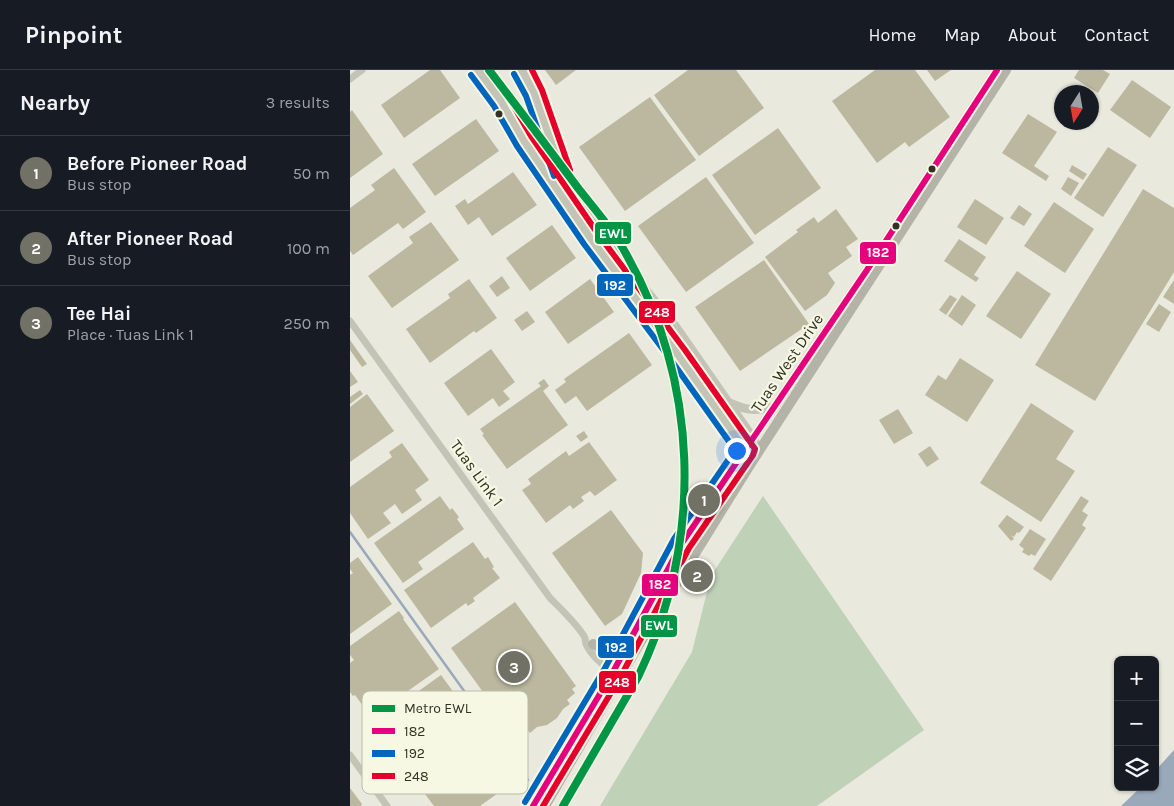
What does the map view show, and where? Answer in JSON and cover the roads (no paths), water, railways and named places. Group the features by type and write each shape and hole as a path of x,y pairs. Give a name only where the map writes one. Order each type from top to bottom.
{"main road":[{"name":"Tuas West Drive","path":"533,806 618,671 644,636 997,70"},
{"name":"Tuas West Drive","path":"545,806 618,671 625,648 682,543 1006,70"},
{"path":"589,641 612,651 625,648"}],"street":[{"path":"350,79 362,70"},
{"path":"478,70 501,101 524,141 591,240 678,355 753,460"},
{"path":"522,70 534,93 555,155 570,191 601,235 676,327 753,438 759,450"},
{"name":"Tuas Link 1","path":"350,321 550,598 618,671"},
{"path":"729,403 754,411 776,406"},
{"path":"350,755 362,772"},
{"path":"378,794 387,806"}],"water":[{"path":"1174,750 1174,806 1121,806 1137,791 1159,791 1159,767"}],"waterway":[{"path":"350,532 464,691"}],"metro line":[{"name":"EWL","path":"489,70 621,245 647,296 666,349 679,404 684,459 683,514 675,569 660,624 638,677 563,806"}],"place":[{"name":"Before Pioneer Road","path":"704,500"},
{"name":"After Pioneer Road","path":"697,576"},
{"name":"Tee Hai","path":"514,667"}]}
